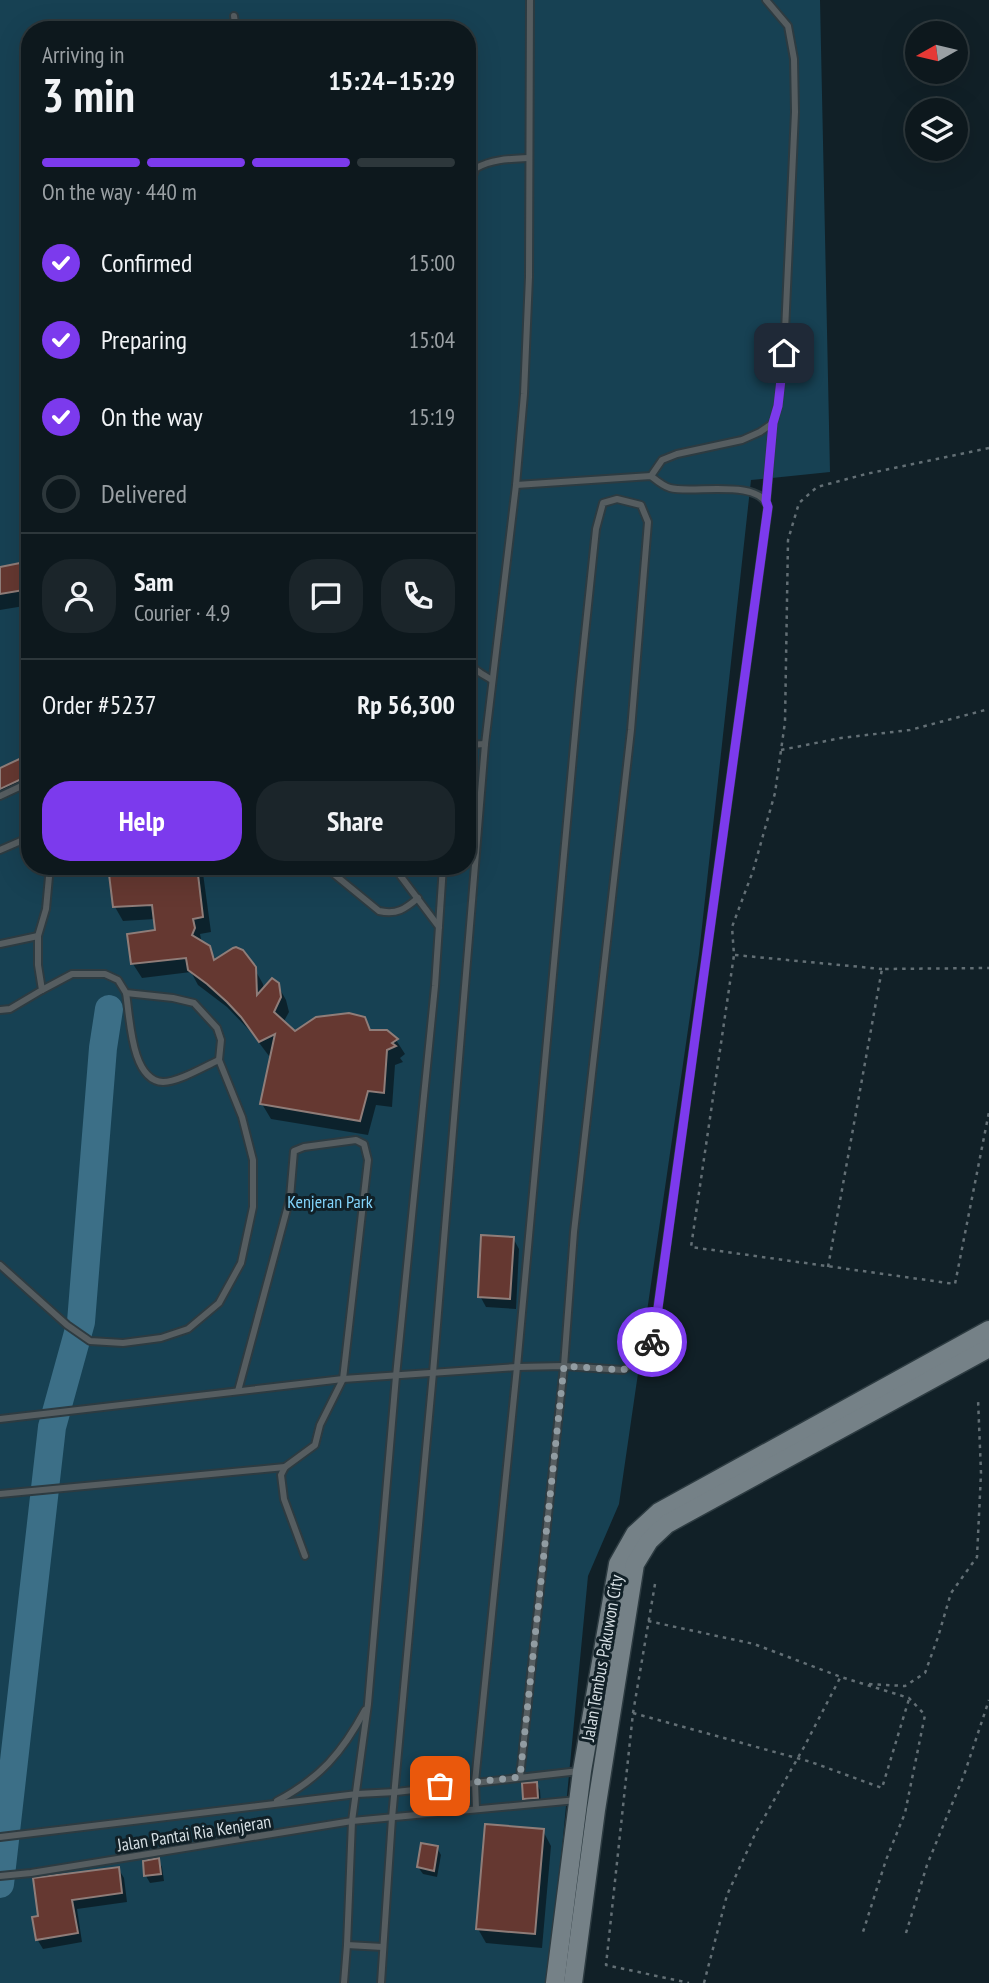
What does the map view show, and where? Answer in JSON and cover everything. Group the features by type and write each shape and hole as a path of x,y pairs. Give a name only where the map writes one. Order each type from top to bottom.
{"street":[{"name":"Jalan Tembus Pakuwon City","path":"555,1983 582,1771 618,1564 635,1534 659,1512 989,1330"},
{"name":"Jalan Tembus Pakuwon City","path":"573,1983 596,1810 635,1564 649,1541 667,1524 989,1348"}],"lane":[{"path":"476,853 485,744 516,485 524,394 529,276 530,0"},
{"path":"0,1419 343,1379 517,1367 564,1366 623,1370 644,1358 654,1336 768,507 766,501 773,423 778,406 784,353 795,112 794,59 788,26 766,0"},
{"path":"234,16 235,21"},
{"path":"476,168 498,159 528,158"},
{"path":"651,476 662,460 677,454 742,440 773,423"},
{"path":"516,485 651,476 669,488 727,489 760,495 766,501"},
{"path":"476,1809 475,1782 596,529 603,503 617,499 640,505 648,522 631,730 574,1232 564,1366 520,1777"},
{"path":"476,670 492,680"},
{"path":"476,744 485,744"},
{"path":"0,796 21,786"},
{"path":"0,850 21,841"},
{"path":"42,990 38,965 38,936 46,909 49,875"},
{"path":"335,875 379,911 390,914 401,912 418,898"},
{"path":"400,875 439,927"},
{"path":"344,1983 352,1821 368,1704 396,1376 435,986 442,875"},
{"path":"380,1983 474,875"},
{"path":"0,944 38,936"},
{"path":"0,1010 10,1009 72,974 105,974 118,980 126,993 137,1054 141,1068 150,1079 164,1082 176,1079 219,1060"},
{"path":"0,1265 67,1325 90,1341 123,1343 161,1338 188,1329 219,1303 241,1264 254,1207 253,1160 242,1117 219,1060 221,1040 217,1028 194,1003 126,993"},
{"path":"238,1391 290,1198 294,1151 304,1147 356,1140 363,1144 368,1160 343,1379 320,1425 315,1444 285,1467 281,1475 284,1499 305,1556"},
{"path":"0,1494 285,1467"},
{"path":"272,1804 304,1786 329,1763 352,1734 368,1704"},
{"path":"0,1837 356,1794 582,1771"},
{"name":"Jalan Pantai Ria Kenjeran","path":"0,1876 352,1821 579,1800"},
{"path":"347,1945 383,1947"}],"path":[{"path":"989,448 817,487 799,503 788,540 785,722 775,793 753,871 732,928 734,955 691,1247 955,1284 989,1112"},
{"path":"781,750 841,738 910,730 989,709"},
{"path":"734,955 882,969 989,968"},
{"path":"828,1267 882,969"},
{"path":"862,1684 905,1686 925,1673 951,1593 977,1557 981,1473 978,1399"},
{"path":"655,1584 633,1713 606,1965 689,1983"},
{"path":"648,1621 754,1644 909,1699 925,1715 905,1813 886,1860 863,1932"},
{"path":"704,1983 727,1895 756,1832 841,1677"},
{"path":"633,1713 797,1759 882,1788 909,1699"},
{"path":"906,1933 927,1865 964,1775 989,1700"}],"green space":[{"name":"Kenjeran Park","path":"0,0 820,0 830,472 751,480 699,954 619,1504 588,1576 546,1983 0,1983"}],"building":[{"path":"21,563 21,590 0,594 0,567"},
{"path":"21,758 21,779 0,789 0,768"},
{"path":"109,875 198,875 203,917 193,919 195,928 192,935 210,946 214,960 233,948 243,950 256,967 257,995 272,978 279,983 281,997 274,1012 295,1031 316,1017 349,1013 365,1017 370,1030 387,1030 398,1039 392,1043 396,1046 387,1050 384,1093 368,1091 360,1121 260,1104 275,1034 259,1042 227,1002 188,970 186,958 131,964 127,934 155,930 152,905 113,907"},
{"path":"481,1235 514,1237 510,1299 478,1297"},
{"path":"537,1782 538,1798 523,1799 522,1783"},
{"path":"485,1824 544,1829 535,1934 476,1929"},
{"path":"421,1843 438,1846 434,1871 417,1867"},
{"path":"159,1858 161,1874 144,1876 143,1861"},
{"path":"119,1867 122,1893 72,1900 78,1933 36,1940 32,1917 38,1916 33,1878"}],"waterway":[{"path":"0,1884 52,1427 81,1322 103,1048 109,1009"}],"way so far":[{"path":"440,1786 520,1777 564,1366 623,1370 644,1358 652,1342"}],"route":[{"path":"652,1342 768,507 766,501 773,423 778,406 784,353"}]}
